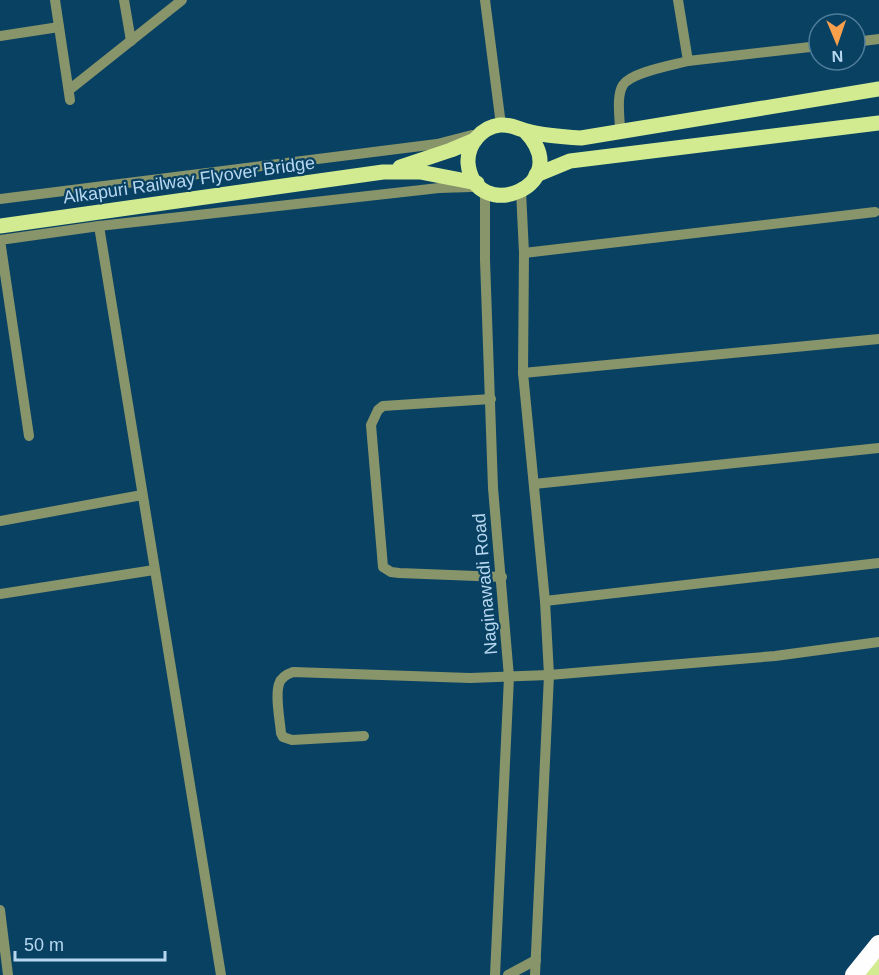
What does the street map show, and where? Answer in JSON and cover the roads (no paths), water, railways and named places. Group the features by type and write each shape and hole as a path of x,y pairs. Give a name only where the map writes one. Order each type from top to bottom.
{"highway":[{"path":"854,975 879,944"}],"main road":[{"path":"525,131 534,140 540,163 529,185 507,196 496,195 481,187 471,174 468,163 469,152 478,137 490,127 501,124 557,137 581,138 879,88"},
{"path":"536,175 570,161 879,123"},
{"name":"Alkapuri Railway Flyover Bridge","path":"383,172 451,150 478,137"},
{"name":"Alkapuri Railway Flyover Bridge","path":"0,226 383,172 420,172 481,187"},
{"path":"872,975 879,966"}],"street":[{"path":"55,0 69,95 182,0"},
{"path":"124,0 131,41"},
{"path":"485,0 501,124"},
{"path":"678,0 688,61"},
{"path":"0,36 59,27"},
{"path":"620,131 620,94 623,84 632,76 688,61 807,47"},
{"path":"0,200 478,137"},
{"path":"29,436 0,240 99,225 439,188 481,187"},
{"name":"Naginawadi Road","path":"481,187 493,488 509,677 495,975"},
{"path":"521,191 524,253 523,373 545,601 549,675 535,975"},
{"path":"524,253 875,212"},
{"path":"99,225 221,975"},
{"path":"523,373 879,339"},
{"path":"491,399 383,406 378,410 371,425 383,567 391,572 399,573 502,577"},
{"path":"534,484 879,448"},
{"path":"0,521 142,495"},
{"path":"545,601 879,562"},
{"path":"0,594 154,570"},
{"path":"364,736 292,740 283,737 279,682 293,672 470,678 549,675 775,656 879,642"},
{"path":"0,910 5,974"},
{"path":"508,975 536,960"}]}
